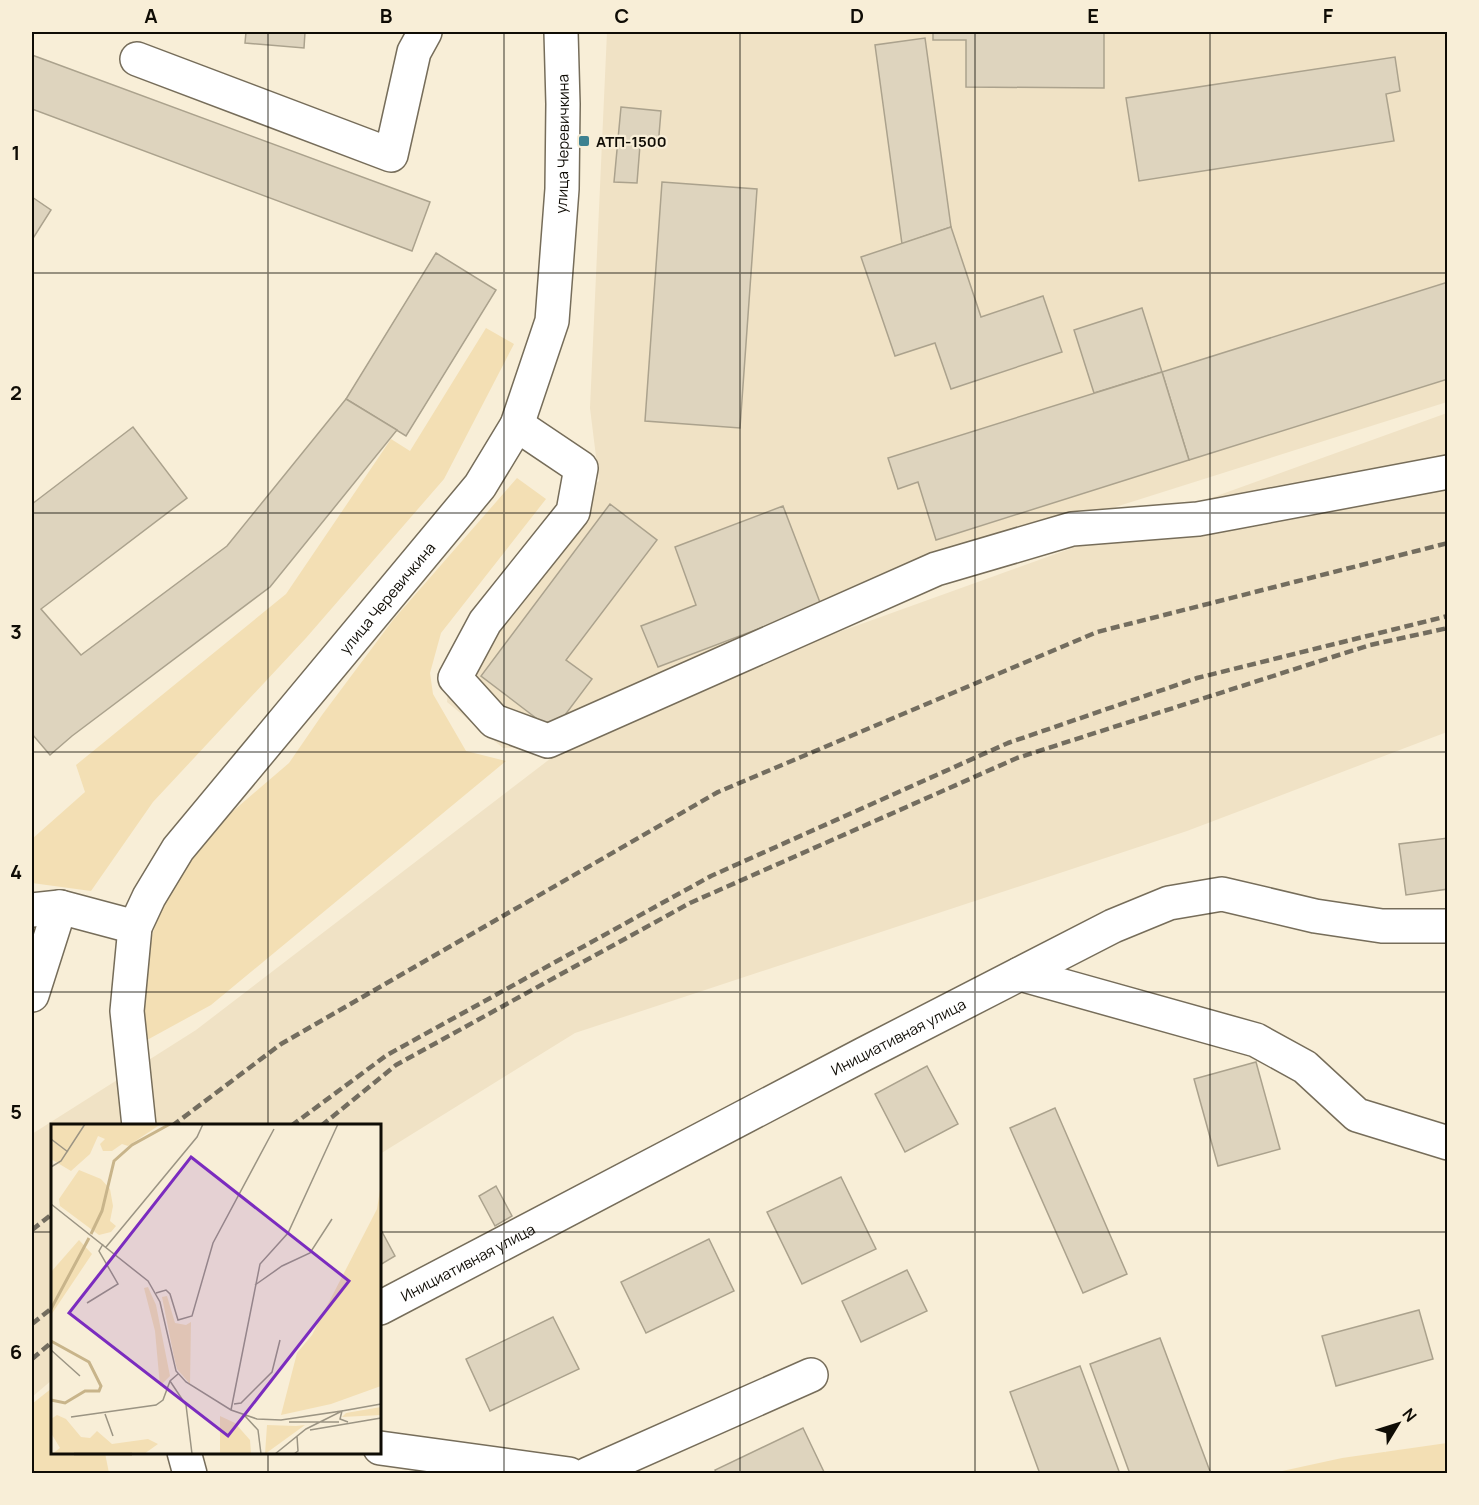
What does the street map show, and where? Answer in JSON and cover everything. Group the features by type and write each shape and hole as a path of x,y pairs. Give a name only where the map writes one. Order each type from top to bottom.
{"street":[{"path":"137,58 391,155 414,52 425,32"},
{"name":"улица Черевичкина","path":"139,1124 127,1011 135,927 149,897 178,849 480,486 517,425 552,321 562,189 561,32"},
{"path":"517,425 581,468 573,512 484,622 455,678 494,722 548,741 936,569 1072,529 1198,519 1448,472"},
{"name":"Инициативная улица","path":"381,1307 1113,926 1169,903 1222,894 1315,916 1382,926 1448,926"},
{"path":"32,995 46,909 135,927"},
{"path":"1020,974 1256,1040 1305,1067 1357,1115 1448,1143"},
{"path":"588,1473 811,1375"},
{"path":"381,1448 568,1473"},
{"path":"185,1454 190,1473"}],"shaded area":[{"path":"607,32 1447,32 1447,402 1008,541 557,745 503,748 447,702 451,653 562,513 599,481 590,408"},
{"path":"486,328 514,344 444,479 306,638 153,802 91,891 32,883 32,839 85,792 76,765 286,594 391,439 410,451"},
{"path":"1447,413 1447,732 1187,831 575,1033 381,1153 381,1124 51,1124 51,1381 32,1397 32,1134 196,1030 606,716"},
{"path":"517,478 546,499 441,633 430,673 433,694 466,751 506,761 211,1005 136,1046 146,954 165,896 218,824 289,763 393,620"},
{"path":"51,1389 51,1454 105,1454 109,1473 32,1473 32,1404"},
{"path":"1447,1443 1447,1473 1273,1473 1342,1458"}],"building":[{"path":"246,32 305,32 304,48 245,43"},
{"path":"933,32 1104,32 1104,88 966,87 966,40 933,40"},
{"path":"925,38 951,227 902,244 875,45"},
{"path":"32,55 430,202 412,251 32,109"},
{"path":"1395,57 1400,91 1386,94 1394,141 1139,181 1126,98"},
{"path":"621,107 661,111 658,147 640,145 637,183 614,182"},
{"path":"662,182 757,189 740,428 645,421"},
{"path":"32,197 51,210 32,240"},
{"path":"951,227 981,317 1043,296 1062,352 951,389 935,343 895,356 861,257"},
{"path":"436,253 496,290 406,436 346,399"},
{"path":"1448,282 1448,379 1189,460 1162,372"},
{"path":"1142,308 1162,372 1094,393 1074,330"},
{"path":"1162,372 1189,460 936,540 918,482 898,489 888,458"},
{"path":"346,399 397,430 270,587 50,755 32,734 32,504 133,427 187,498 41,609 81,655 227,546"},
{"path":"610,504 657,540 566,660 592,679 553,731 481,676"},
{"path":"783,506 821,605 658,667 641,626 696,605 675,547"},
{"path":"1448,838 1448,889 1406,895 1399,844"},
{"path":"1256,1062 1280,1149 1218,1166 1194,1079"},
{"path":"927,1066 958,1124 905,1152 875,1094"},
{"path":"1055,1108 1127,1274 1083,1293 1010,1128"},
{"path":"841,1177 876,1249 802,1284 767,1212"},
{"path":"496,1186 512,1216 495,1226 479,1196"},
{"path":"381,1230 395,1256 381,1264"},
{"path":"709,1239 734,1291 646,1333 621,1282"},
{"path":"907,1270 927,1311 861,1342 842,1301"},
{"path":"1419,1310 1433,1359 1336,1386 1322,1336"},
{"path":"553,1317 579,1369 490,1411 466,1359"},
{"path":"1160,1338 1211,1474 1130,1474 1090,1364"},
{"path":"1080,1366 1120,1474 1040,1474 1010,1392"},
{"path":"803,1428 825,1474 717,1474 715,1470"}],"railway":[{"path":"175,1124 281,1044 718,792 1097,632 1448,543"},
{"path":"294,1124 387,1055 711,876 1008,743 1197,678 1448,616"},
{"path":"323,1124 396,1065 690,903 1017,758 1370,645 1448,628"},
{"path":"32,1230 51,1215"},
{"path":"32,1324 51,1309"},
{"path":"32,1359 51,1343"}],"place":[{"name":"АТП-1500","path":"584,141"}]}
